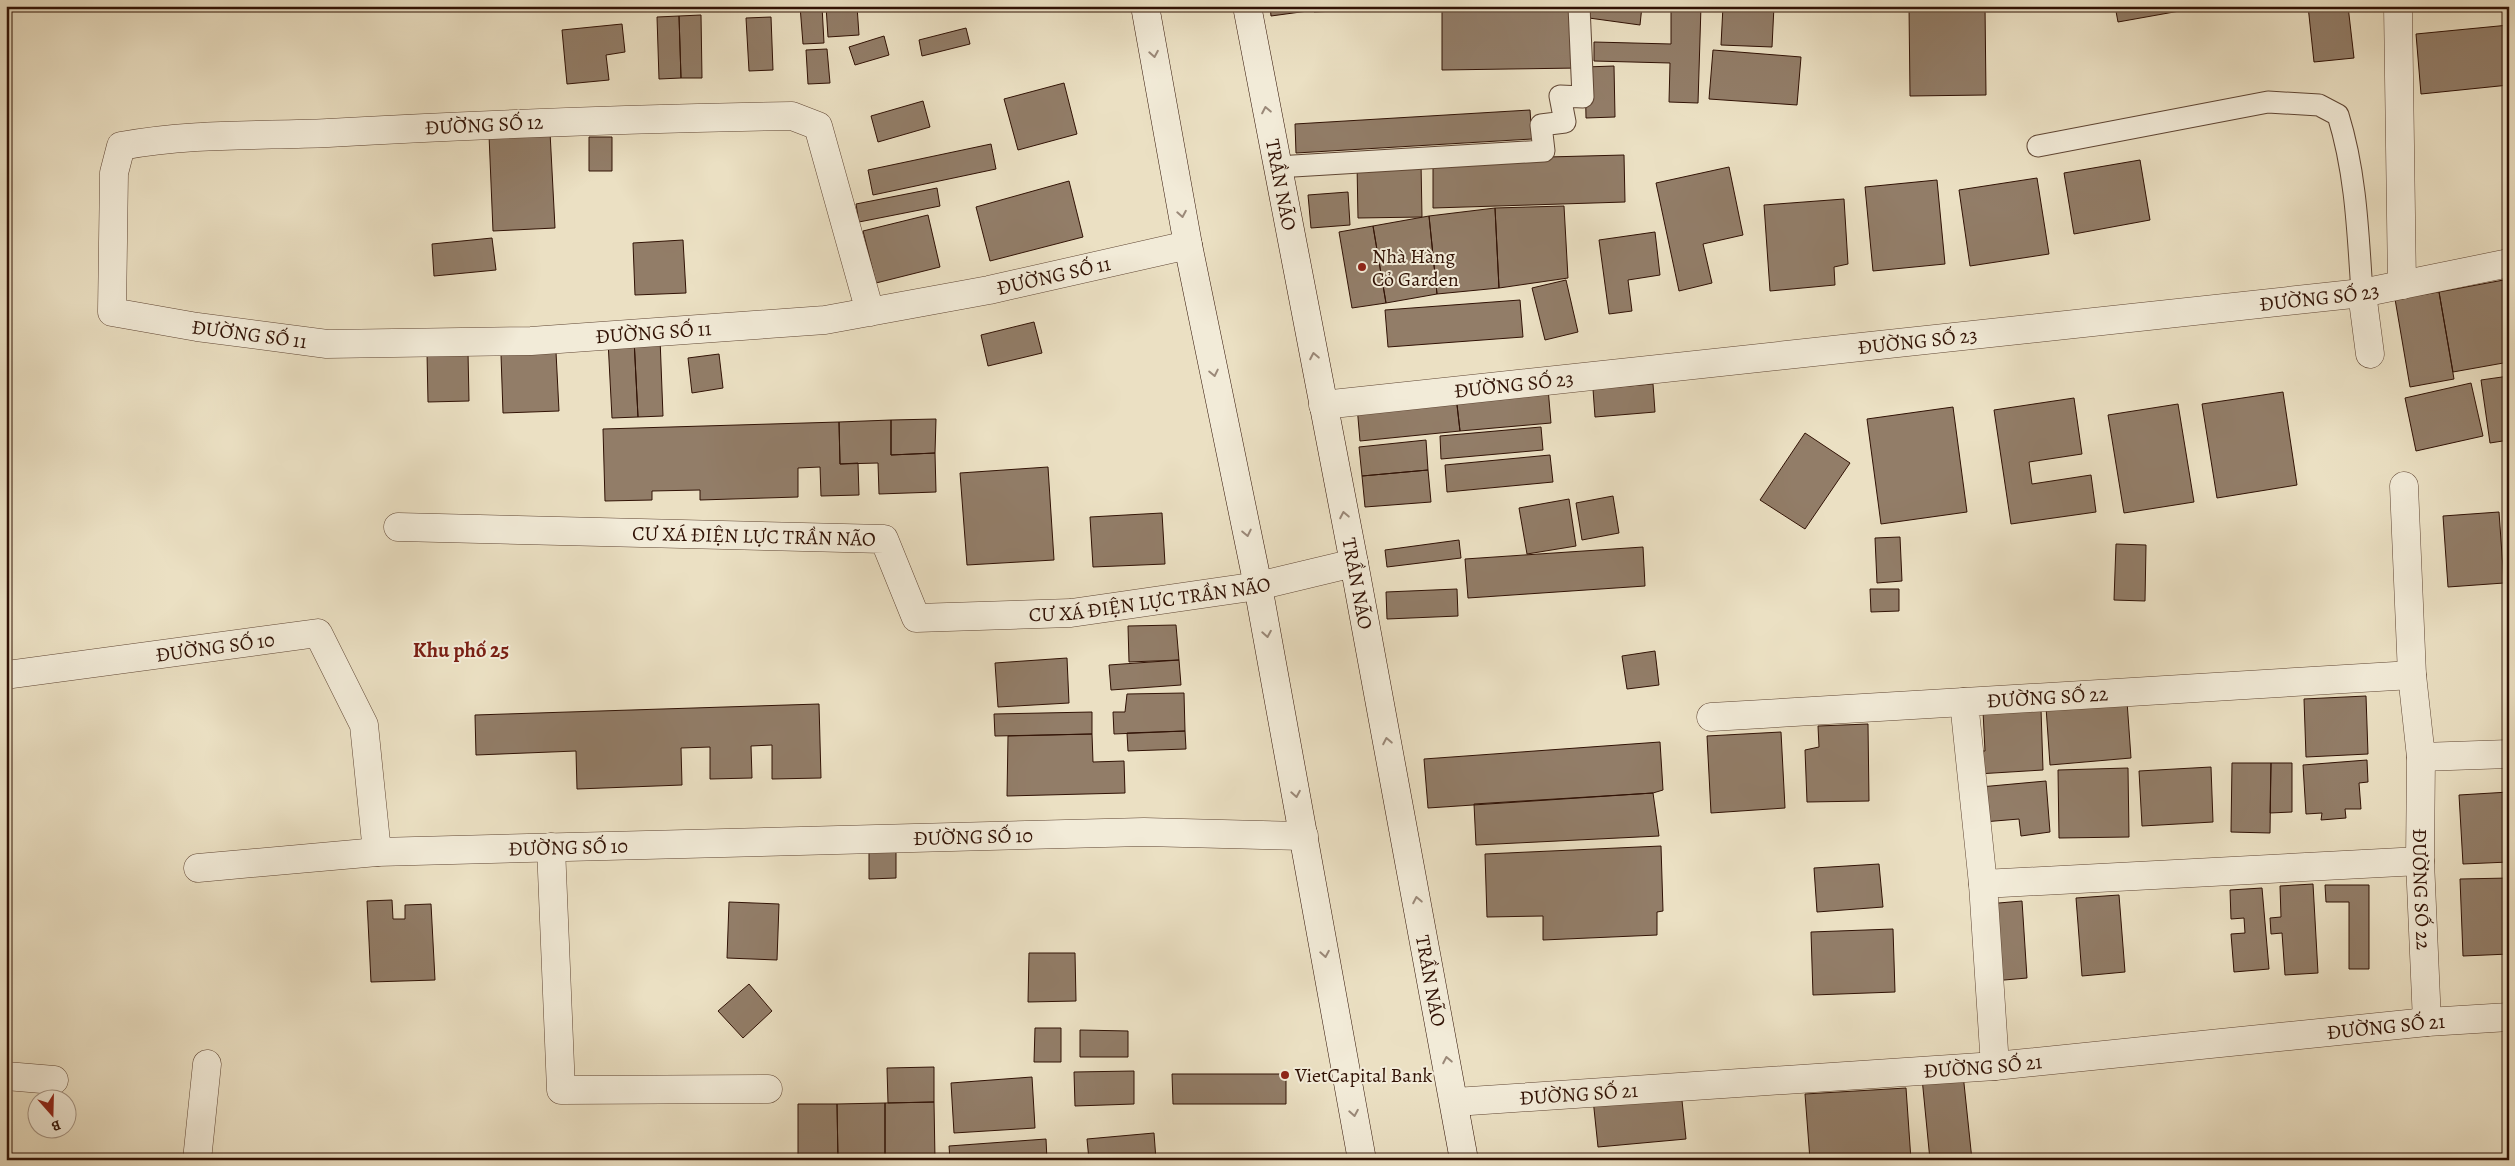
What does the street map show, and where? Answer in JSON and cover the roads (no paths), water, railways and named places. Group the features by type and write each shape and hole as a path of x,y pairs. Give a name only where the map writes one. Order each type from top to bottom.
{"street":[{"path":"1145,6 1188,245 1258,586 1362,1160"},
{"name":"TRẦN NÃO","path":"1246,6 1354,563 1455,1102 1464,1160"},
{"path":"2398,6 2402,284"},
{"name":"ĐƯỜNG SỐ 12","path":"112,312 114,173 122,146 189,137 319,133 518,122 792,116 818,126 870,312"},
{"name":"ĐƯỜNG SỐ 11","path":"112,312 197,327 327,344 386,345 541,340 825,320 989,290 1188,245"},
{"name":"ĐƯỜNG SỐ 23","path":"1323,405 2362,293 2509,262"},
{"path":"2362,293 2370,354"},
{"path":"2404,486 2412,675"},
{"name":"CƯ XÁ ĐIỆN LỰC TRẦN NÃO","path":"398,527 884,539 916,618 1071,613 1258,586 1354,563"},
{"name":"ĐƯỜNG SỐ 10","path":"6,675 318,633 364,726 377,852 1144,832 1304,836"},
{"name":"ĐƯỜNG SỐ 22","path":"1995,1066 1983,884 1964,702 2412,675 2421,757 2420,861 2427,1022"},
{"path":"1712,717 1964,702"},
{"path":"2421,757 2509,754"},
{"path":"551,847 561,1090 768,1089"},
{"path":"198,868 377,852"},
{"path":"1983,884 2420,861"},
{"name":"ĐƯỜNG SỐ 21","path":"1455,1102 1995,1066 2427,1022 2509,1017"},
{"path":"197,1160 207,1064"},
{"path":"6,1076 54,1080"}],"lane":[{"path":"1277,168 1544,151 1541,125 1566,122 1560,96 1583,97 1579,6"},
{"path":"2038,146 2268,102 2319,105 2338,115 2345,139 2357,217 2362,293"}],"place":[{"name":"Nhà Hàng Cỏ Garden","path":"1362,267"},
{"name":"VietCapital Bank","path":"1285,1075"}],"district":[{"name":"Khu phố 25","path":"461,650"}]}
